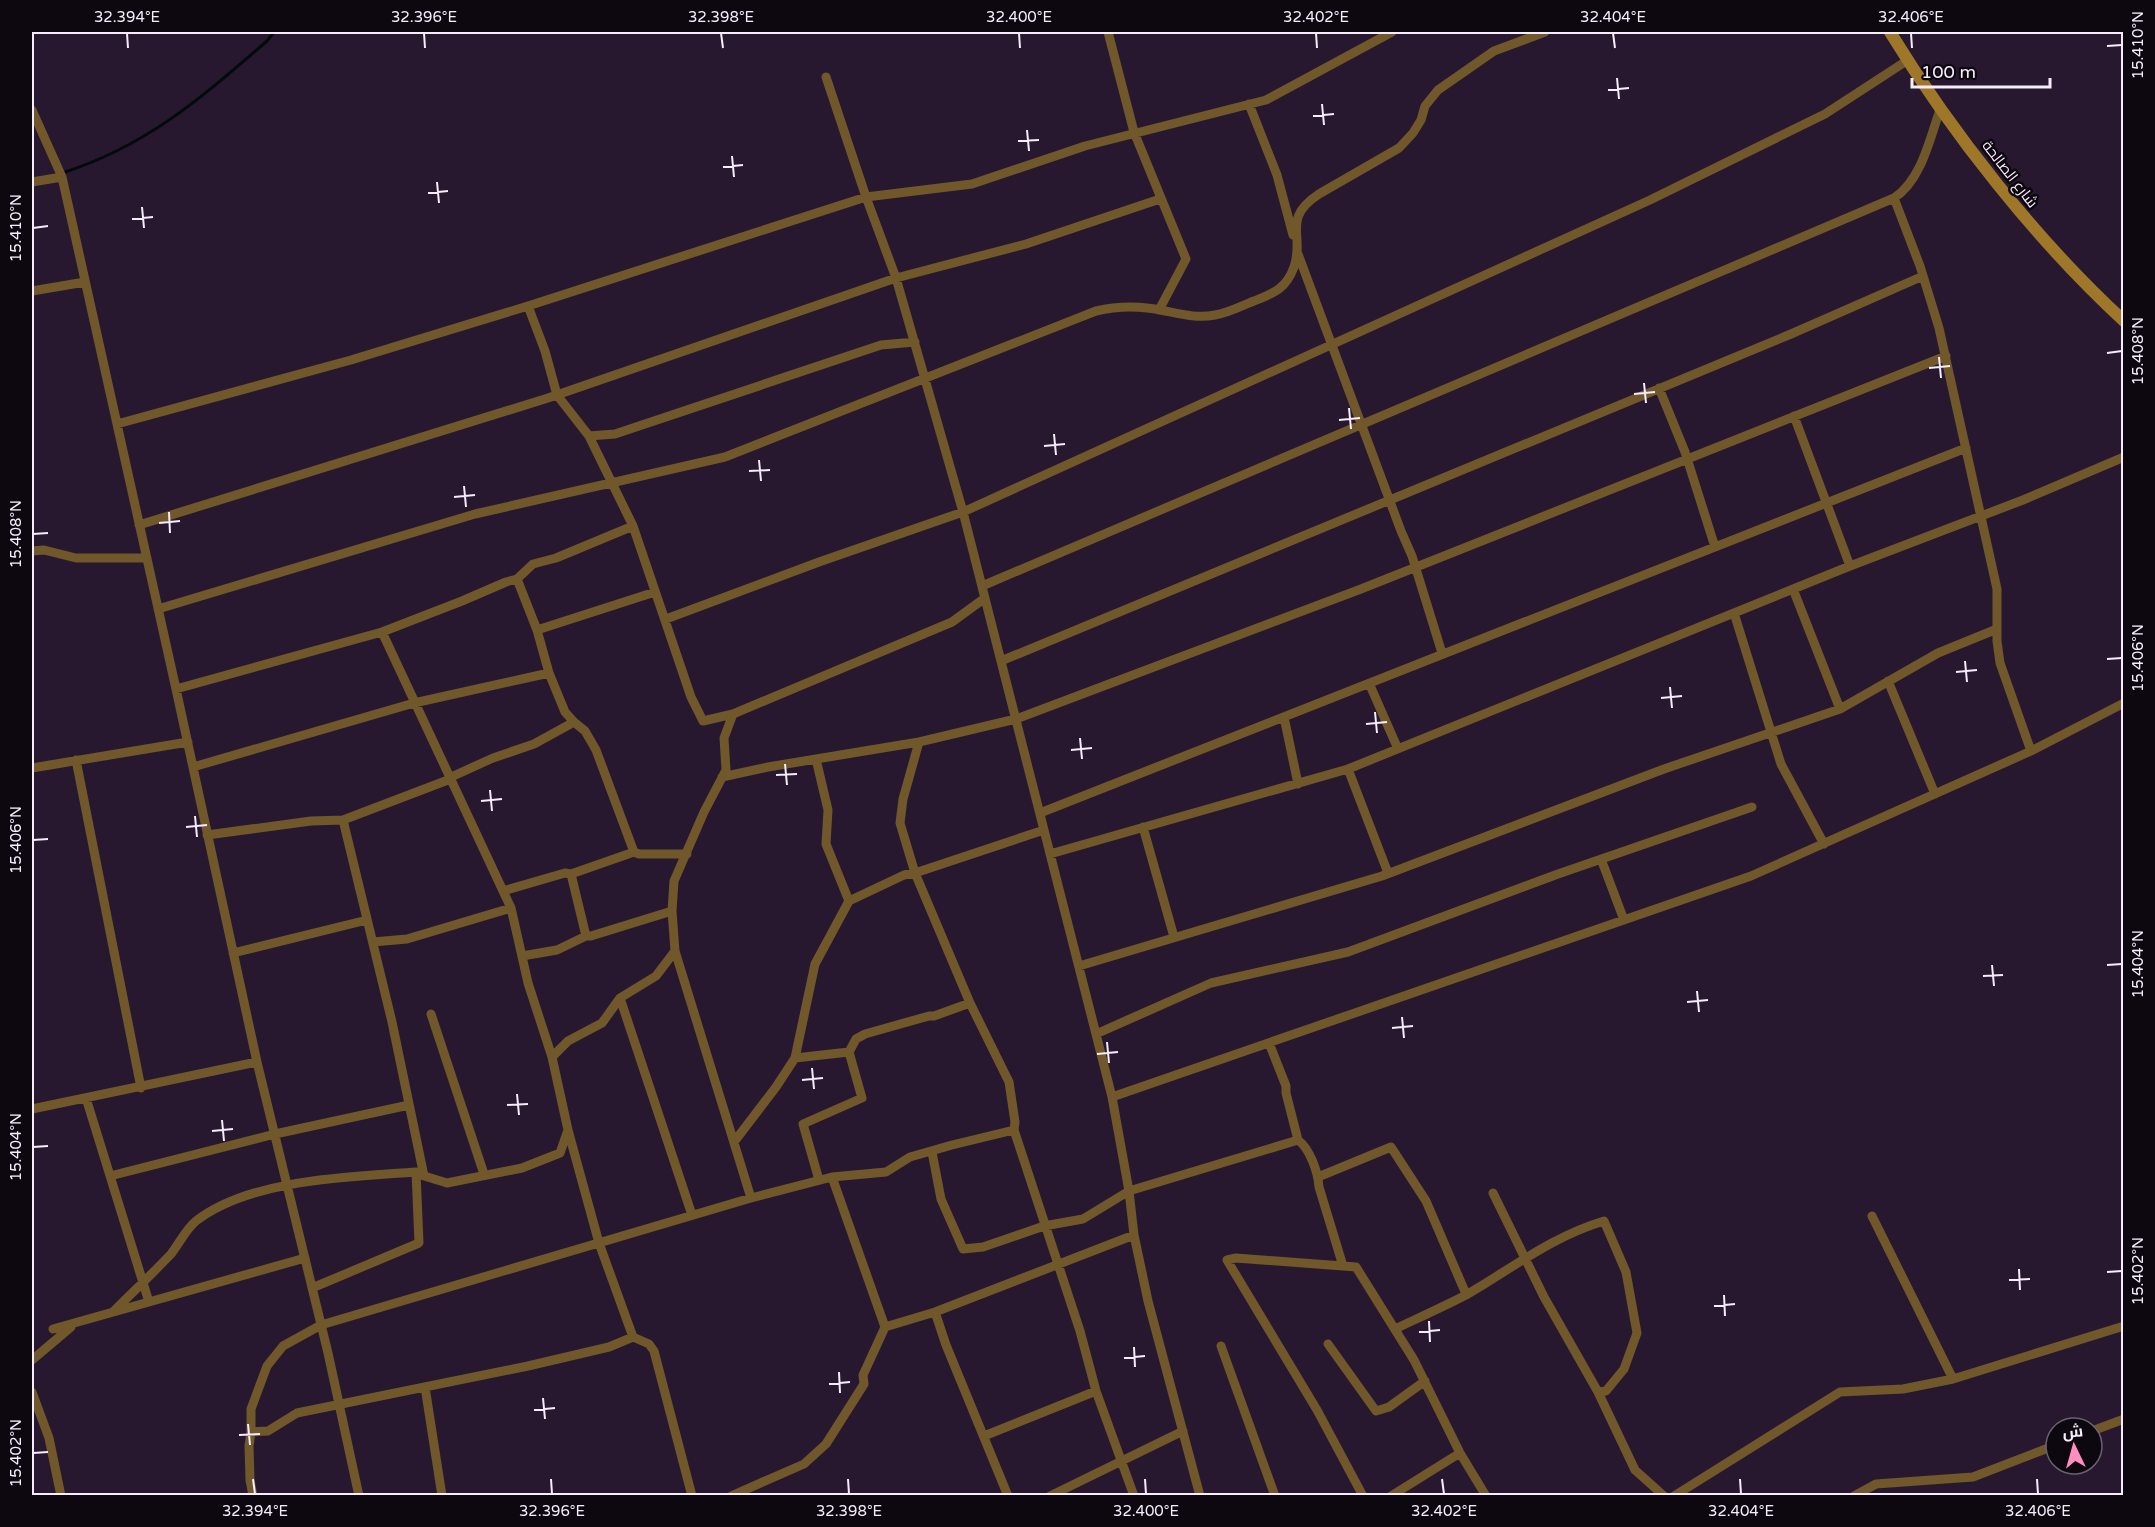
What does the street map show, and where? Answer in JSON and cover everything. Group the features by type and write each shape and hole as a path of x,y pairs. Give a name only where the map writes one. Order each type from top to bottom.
{"main road":[{"name":"شارع الصالحة","path":"1890,32 1969,146 2026,218 2124,321"}],"street":[{"path":"1108,32 1134,132 1186,259 1159,310"},
{"path":"117,424 351,360 528,306 867,197 972,184 1084,146 1266,100 1392,32"},
{"path":"158,609 476,514 725,457 1090,312 1123,307 1201,316 1214,315 1278,292 1289,276 1297,252 1295,228 1297,221 1302,209 1313,198 1399,148 1413,133 1421,120 1425,106 1438,90 1494,51 1545,32"},
{"path":"666,619 963,512 1650,200 1825,114 1908,60"},
{"path":"826,77 897,278 963,512 1112,1097 1129,1191 1134,1235 1148,1301 1200,1496"},
{"path":"1250,104 1277,175 1297,252 1415,567 1442,653"},
{"path":"982,586 1894,198 1907,188 1916,174 1941,107"},
{"path":"32,111 62,177 257,1062 321,1325 359,1496"},
{"path":"32,182 62,177"},
{"path":"1894,198 1923,276 1946,356 1998,597 1997,629 2000,663 2031,751"},
{"path":"140,525 557,394 897,278 1026,244 1160,199"},
{"path":"1001,661 1923,276"},
{"path":"32,291 85,282"},
{"path":"528,306 545,351 557,394 589,436 633,526 691,697 703,721 733,714 952,622 985,598"},
{"path":"589,436 615,434 881,345 915,342"},
{"path":"722,777 919,742 1016,719 1415,567 1946,356"},
{"path":"1659,388 1687,459 1714,547"},
{"path":"1794,416 1850,566"},
{"path":"1040,813 1966,448"},
{"path":"1050,854 1348,769 2124,457"},
{"path":"176,689 382,632 517,579 533,564 556,558 633,526"},
{"path":"32,551 44,550 76,558 147,558"},
{"path":"517,579 537,630 549,673 565,711 573,722 585,731 596,750 634,852"},
{"path":"1792,589 1840,709"},
{"path":"537,630 655,592"},
{"path":"1734,613 1781,764 1824,844"},
{"path":"1079,966 1388,873 1664,769 1840,709 1938,653 1997,629"},
{"path":"382,632 511,908 528,982 552,1057 568,1130 599,1243 633,1337"},
{"path":"193,767 414,703 549,673"},
{"path":"1888,681 1935,794"},
{"path":"1369,683 1398,749"},
{"path":"1112,1097 1751,876 2031,751 2124,703"},
{"path":"733,714 724,738 726,770 674,881 672,911 675,951 751,1198"},
{"path":"1284,717 1298,784"},
{"path":"207,835 311,821 343,820 448,780 493,758 534,744 573,722"},
{"path":"32,768 188,742"},
{"path":"919,742 903,799 900,823 915,873 970,1003 1009,1082 1015,1122 1014,1130 1080,1331 1096,1391 1134,1496"},
{"path":"816,759 828,810 826,844 849,901"},
{"path":"76,760 141,1088"},
{"path":"1348,769 1388,873"},
{"path":"1096,1034 1211,982 1348,952 1601,859 1752,807"},
{"path":"312,1288 419,1243 420,1174 409,1105 343,820"},
{"path":"1143,827 1174,937"},
{"path":"734,1142 795,1058 815,964 849,901 904,875 1044,831"},
{"path":"503,891 565,873 571,874 634,852 639,854 687,854"},
{"path":"1601,859 1624,920"},
{"path":"571,874 586,936"},
{"path":"372,942 407,939 511,908"},
{"path":"522,956 557,950 586,936 672,911"},
{"path":"233,953 367,920"},
{"path":"552,1057 568,1041 602,1023 620,998 656,976 675,951"},
{"path":"620,998 692,1215"},
{"path":"819,1180 802,1124 862,1098 849,1052 856,1039 865,1034 934,1016 970,1003"},
{"path":"431,1014 484,1174"},
{"path":"1269,1043 1286,1086 1298,1140 1303,1144 1318,1177 1343,1266"},
{"path":"795,1058 849,1052"},
{"path":"32,1109 257,1062"},
{"path":"86,1098 149,1302"},
{"path":"110,1176 274,1134 409,1105"},
{"path":"113,1312 172,1252 195,1222 240,1196 287,1186 355,1177 420,1174 447,1183 522,1168 560,1153 568,1130"},
{"path":"253,1496 249,1446 251,1410 267,1366 283,1346 321,1325 751,1198 832,1177 886,1172 910,1157 933,1152 952,1144 1014,1130"},
{"path":"933,1152 941,1199 963,1249 983,1247 1044,1226 1083,1219 1129,1191 1298,1140"},
{"path":"1318,1177 1391,1147 1425,1201 1466,1294"},
{"path":"731,1496 804,1464 826,1444 864,1384 863,1375 885,1327 832,1177"},
{"path":"1493,1193 1544,1297 1598,1392 1635,1470 1664,1496"},
{"path":"1872,1216 1953,1379"},
{"path":"1395,1329 1466,1294 1525,1257 1587,1226 1604,1221 1626,1272 1637,1333 1624,1369 1606,1391 1598,1392"},
{"path":"885,1327 935,1312 1134,1235"},
{"path":"53,1329 305,1258"},
{"path":"1363,1496 1317,1410 1227,1260 1236,1258 1356,1267 1414,1360 1460,1453 1486,1496"},
{"path":"935,1312 946,1346 1007,1493 996,1496"},
{"path":"32,1360 75,1323"},
{"path":"1677,1495 1840,1392 1903,1389 1953,1379 2124,1326"},
{"path":"251,1432 268,1431 297,1413 609,1347 633,1337 650,1344 654,1351 693,1496"},
{"path":"1328,1344 1376,1411 1389,1407 1425,1381"},
{"path":"1221,1346 1275,1496"},
{"path":"425,1387 442,1496"},
{"path":"984,1436 1096,1391"},
{"path":"32,1392 49,1438 61,1496"},
{"path":"2104,1426 2124,1419"},
{"path":"1050,1496 1070,1491 1122,1461 1183,1431"},
{"path":"1854,1496 1876,1484 1973,1477 2044,1450"},
{"path":"1391,1496 1460,1453"}],"waterway":[{"path":"62,173 121,149 172,118 219,82 267,41 274,32"}]}
